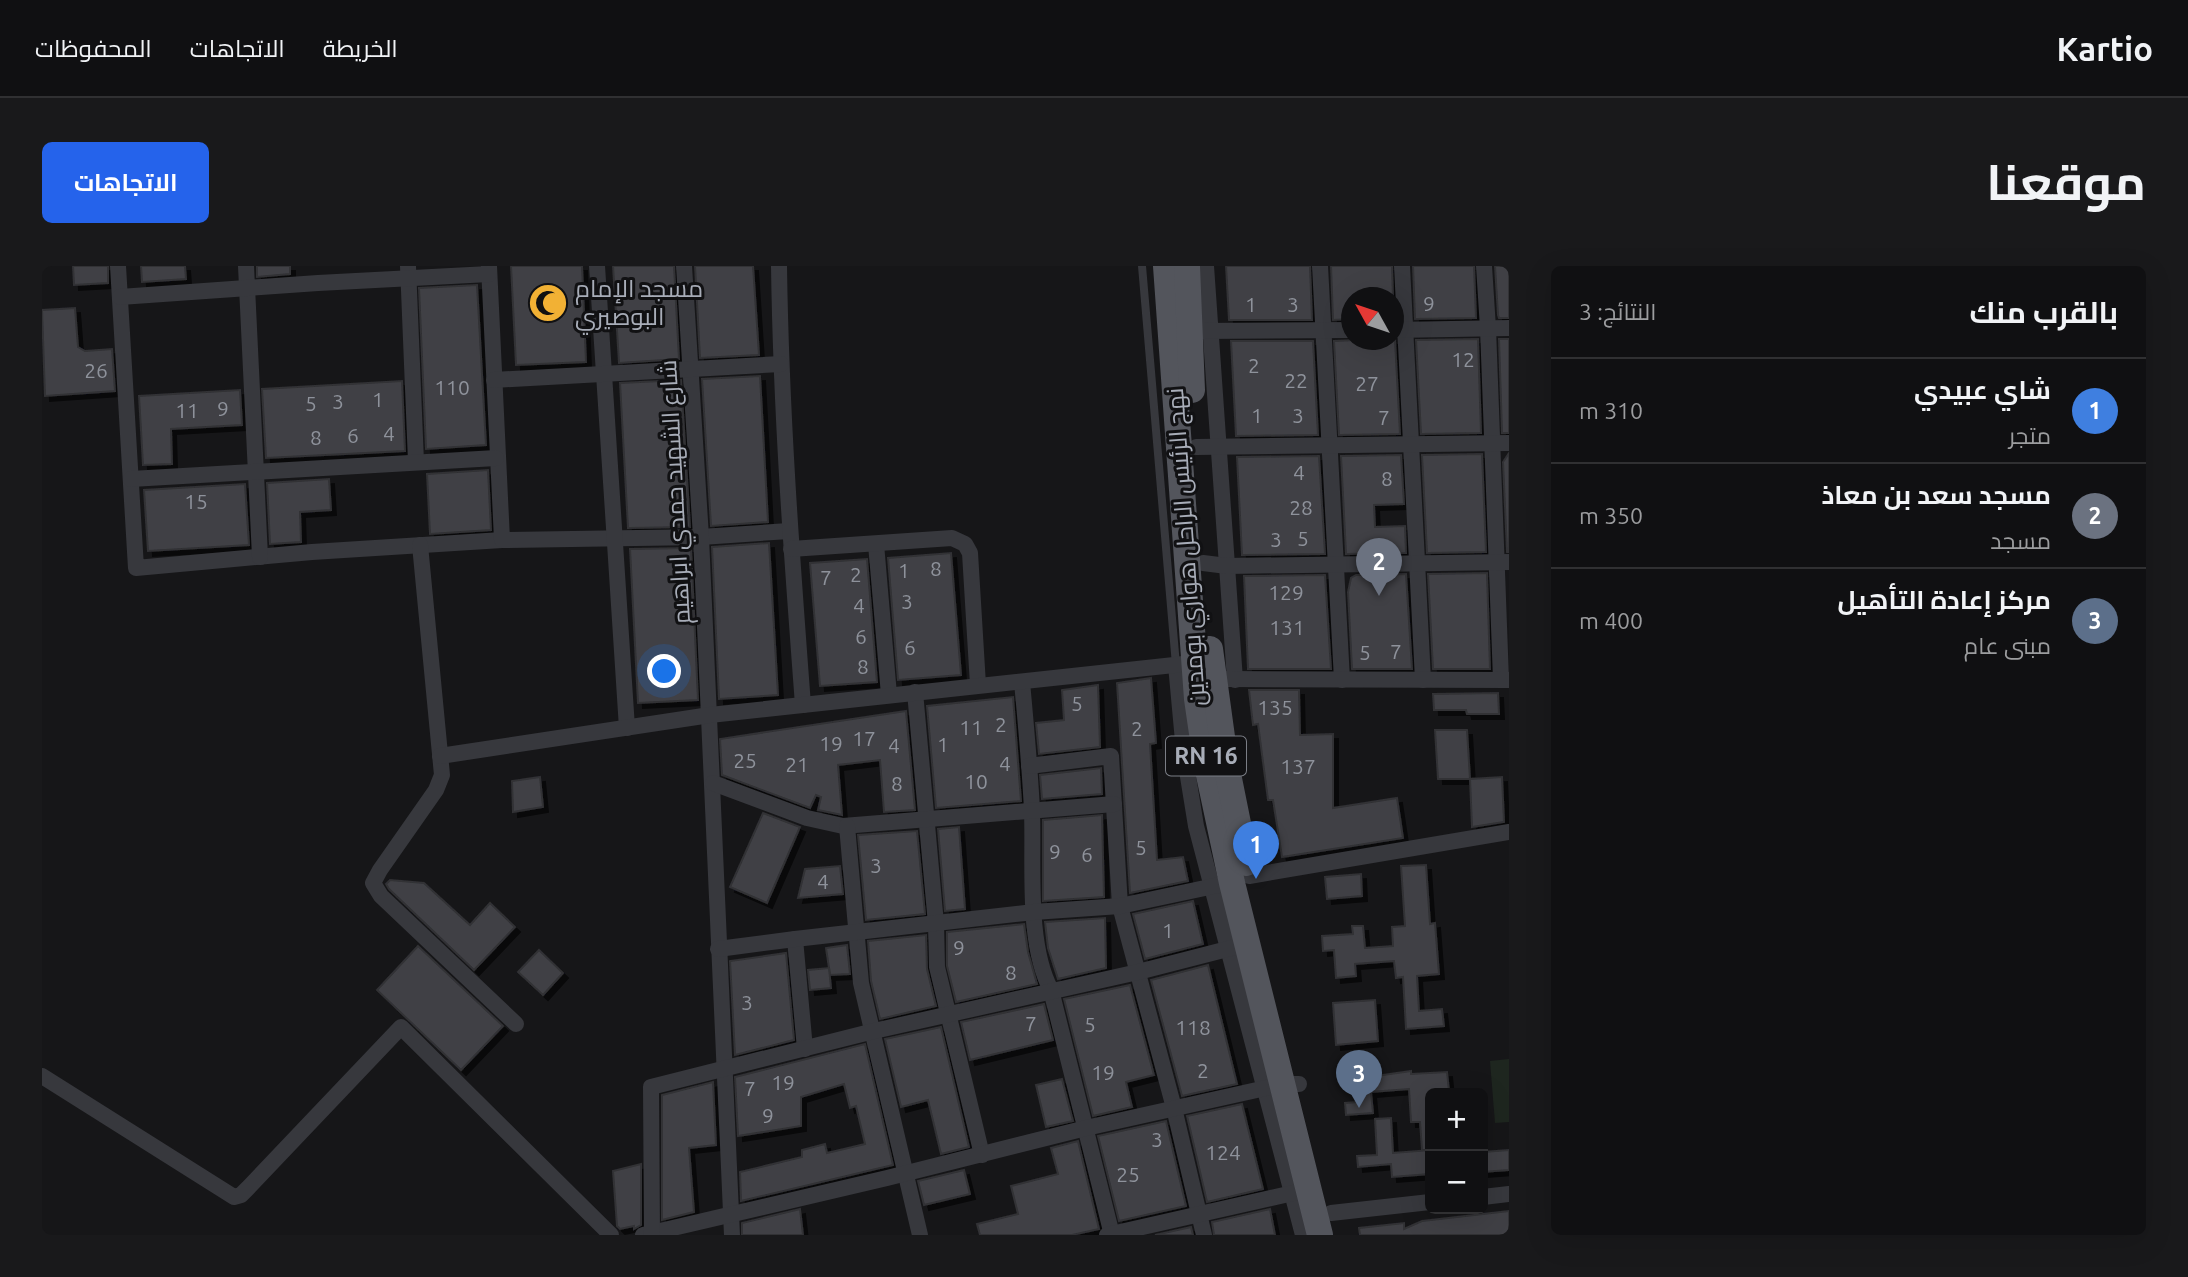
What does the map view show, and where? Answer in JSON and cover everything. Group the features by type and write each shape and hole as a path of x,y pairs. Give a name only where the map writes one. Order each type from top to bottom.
{"main road":[{"name":"نهج الرئيس الراحل هواري بومدين","path":"1167,266 1167,302 1161,358 1188,435 1215,564 1205,670"},
{"name":"نهج الرئيس الراحل هواري بومدين","path":"1167,302 1187,266"},
{"name":"نهج الرئيس الراحل هواري بومدين","path":"1167,302 1200,331 1188,435 1205,670 1225,759 1230,882 1237,946 1329,1228"},
{"name":"نهج الرئيس الراحل هواري بومدين","path":"1230,882 1283,1085 1301,1191 1329,1228"}],"street":[{"path":"118,266 136,568 502,540 701,537 789,531"},
{"path":"246,266 260,557"},
{"path":"597,266 627,728"},
{"name":"شارع الشهيد حمدي ابراهيم","path":"684,266 710,715 732,1235"},
{"path":"779,266 789,531 803,705"},
{"path":"1206,266 1200,331 1341,330"},
{"path":"1320,266 1342,680"},
{"path":"1401,287 1402,266"},
{"path":"440,756 710,715 978,685 1205,670 1342,680 1505,680 1501,443 1484,266"},
{"path":"120,297 248,287 327,274 489,270 502,540"},
{"path":"408,272 416,461"},
{"path":"1404,330 1509,328"},
{"path":"1401,350 1412,444 1423,680"},
{"path":"495,380 781,364"},
{"path":"1188,435 1329,445 1501,443"},
{"path":"131,479 496,458"},
{"path":"791,549 952,537 965,544 970,553 978,685"},
{"path":"876,544 889,695"},
{"path":"420,545 442,775 436,790 373,883 381,896 516,1024"},
{"path":"1215,564 1503,562"},
{"path":"1205,670 1190,789 1196,826 1230,882"},
{"path":"1022,682 1032,811 1034,912 1044,976 1051,990 1110,1235 1301,1191 1303,1235"},
{"path":"915,692 936,924 937,967 982,1155"},
{"path":"1029,766 1111,756 1120,906 1174,1108 1203,1235"},
{"path":"713,783 807,818 848,826 1114,804"},
{"path":"848,826 861,984 920,1235"},
{"path":"718,949 1034,912 1120,906 1230,882 1509,832"},
{"path":"795,939 805,1049"},
{"path":"1237,946 1138,972 874,1031 650,1087 648,1234 1086,1128 1283,1085"},
{"path":"42,1076 234,1196 241,1195 248,1188 401,1027 611,1235"},
{"path":"1488,1196 1509,1194"},
{"path":"1329,1228 1425,1203"}],"lane":[{"path":"1142,266 1167,302"}],"shaded area":[{"path":"1509,1059 1509,1122 1495,1123 1490,1061"}],"building":[{"path":"73,266 108,266 108,283 74,285"},
{"path":"141,266 185,266 186,279 142,282"},
{"path":"257,266 290,266 290,274 257,277"},
{"name":"مسجد الإمام البوصيري","path":"511,266 582,266 586,362 516,365"},
{"path":"613,266 674,266 679,359 619,363"},
{"path":"695,266 753,266 759,355 700,358"},
{"path":"1226,266 1310,266 1312,320 1229,320"},
{"path":"1331,266 1392,266 1393,287 1341,287 1341,320 1333,320"},
{"path":"1413,266 1474,266 1476,318 1415,319"},
{"path":"1495,266 1509,266 1509,318 1499,318 1498,315"},
{"path":"477,285 486,445 426,449 419,288"},
{"path":"75,308 78,347 85,351 112,349 115,391 45,396 42,310"},
{"path":"1478,339 1481,433 1421,434 1416,340"},
{"path":"1499,339 1509,339 1509,433 1502,433"},
{"path":"1231,341 1313,341 1318,435 1236,436"},
{"path":"1334,341 1341,341 1341,350 1396,350 1400,434 1339,435"},
{"path":"760,376 768,522 711,526 702,379"},
{"path":"681,380 690,527 628,528 620,383"},
{"path":"402,381 405,451 266,458 262,389"},
{"path":"240,390 242,425 171,429 172,464 143,465 139,396"},
{"path":"1509,453 1509,552 1507,552 1503,462"},
{"path":"1482,454 1486,552 1427,553 1422,455"},
{"path":"1401,455 1404,504 1374,505 1375,527 1405,526 1406,553 1346,554 1341,456"},
{"path":"1319,456 1325,554 1242,555 1237,457"},
{"path":"488,470 491,530 430,534 427,474"},
{"path":"329,479 331,510 300,512 301,542 270,544 267,483"},
{"path":"245,484 249,545 148,551 144,490"},
{"path":"769,543 778,695 719,699 712,547"},
{"path":"691,548 698,700 638,703 630,549"},
{"path":"951,553 961,675 898,680 888,558"},
{"path":"867,559 877,682 820,686 810,563"},
{"path":"1487,573 1490,669 1433,669 1428,574"},
{"path":"1406,574 1412,669 1352,669 1348,592 1351,578 1356,575"},
{"path":"1325,575 1331,669 1248,669 1244,576"},
{"path":"1151,678 1156,743 1150,744 1157,860 1183,857 1188,881 1130,893 1117,683"},
{"path":"1098,685 1100,747 1039,754 1036,723 1064,720 1062,690"},
{"path":"1249,690 1299,690 1300,735 1333,734 1333,808 1397,798 1403,838 1282,857 1273,800 1268,800 1258,724 1253,725"},
{"path":"1498,693 1499,714 1434,710 1433,694"},
{"path":"1013,697 1021,801 936,808 927,706"},
{"path":"906,711 915,810 884,812 880,760 838,765 842,815 818,810 821,797 816,795 810,808 722,775 720,739"},
{"path":"1435,730 1467,730 1470,779 1438,779"},
{"path":"1101,768 1102,794 1042,799 1040,775"},
{"path":"540,777 543,807 513,812 512,781"},
{"path":"1502,777 1504,822 1472,827 1470,779"},
{"path":"763,813 800,827 767,903 730,887"},
{"path":"1102,815 1104,897 1043,901 1043,820"},
{"path":"959,827 965,909 945,911 938,829"},
{"path":"917,831 925,914 866,920 858,835"},
{"path":"1426,865 1430,924 1435,923 1439,974 1417,976 1419,1011 1442,1009 1444,1026 1406,1029 1403,977 1396,978 1394,961 1355,964 1356,976 1336,978 1334,950 1323,951 1322,936 1353,934 1352,926 1363,926 1365,948 1393,946 1392,927 1405,926 1401,866"},
{"path":"840,866 843,894 798,898 805,869"},
{"path":"1361,874 1362,896 1327,899 1325,877"},
{"path":"390,880 424,883 470,925 490,903 515,927 474,970 389,889 386,884"},
{"path":"1193,901 1203,944 1145,959 1133,914"},
{"path":"1105,918 1106,968 1058,979 1048,948 1045,922"},
{"path":"1024,924 1037,984 956,1002 947,966 947,932"},
{"path":"926,935 927,969 936,1006 880,1019 871,981 868,941"},
{"path":"847,945 850,974 830,975 826,948"},
{"path":"418,946 503,1026 461,1070 377,990"},
{"path":"539,950 563,973 543,995 518,972"},
{"path":"786,953 794,1040 735,1055 730,961"},
{"path":"1208,965 1237,1084 1182,1096 1151,980"},
{"path":"829,968 831,988 810,990 808,970"},
{"path":"1130,985 1154,1075 1126,1082 1132,1107 1093,1116 1064,999"},
{"path":"1375,1000 1378,1041 1336,1045 1333,1003"},
{"path":"1044,1004 1053,1040 970,1060 961,1022"},
{"path":"941,1027 969,1147 941,1154 928,1100 901,1107 885,1039"},
{"path":"865,1044 893,1165 741,1201 740,1172 802,1157 802,1150 825,1144 827,1153 865,1144 856,1106 850,1108 844,1084 801,1097 801,1126 738,1136 735,1077"},
{"path":"1411,1071 1411,1074 1447,1072 1449,1088 1425,1088 1425,1150 1422,1150 1420,1122 1411,1122 1409,1089 1371,1092 1373,1113 1346,1115 1345,1103 1357,1102 1355,1079"},
{"path":"1062,1079 1073,1121 1046,1127 1036,1085"},
{"path":"713,1082 716,1145 689,1148 694,1212 662,1220 662,1095"},
{"path":"1242,1104 1263,1189 1207,1202 1187,1116"},
{"path":"1391,1118 1393,1153 1425,1150 1425,1174 1392,1177 1391,1164 1358,1167 1357,1156 1377,1155 1375,1119"},
{"path":"1166,1121 1186,1206 1119,1221 1098,1136"},
{"path":"1078,1141 1099,1229 1072,1235 980,1235 977,1224 1018,1214 1011,1186 1058,1174 1051,1148"},
{"path":"1509,1150 1509,1170 1488,1172 1488,1152"},
{"path":"641,1164 641,1225 634,1229 634,1226 620,1229 617,1226 613,1171"},
{"path":"964,1170 970,1194 924,1205 918,1181"},
{"path":"800,1209 803,1235 742,1235 742,1223"},
{"path":"1270,1209 1275,1235 1214,1235 1212,1222"},
{"path":"1509,1211 1509,1235 1360,1235 1359,1228 1404,1223 1404,1229 1422,1221"},
{"path":"1191,1227 1193,1235 1155,1235"}],"place":[{"name":"مسجد الإمام البوصيري","path":"548,303"},
{"name":"مسجد سعد بن معاذ","path":"1379,596"},
{"name":"شاي عبيدي","path":"1256,879"},
{"name":"مركز إعادة التأهيل","path":"1359,1108"}]}
